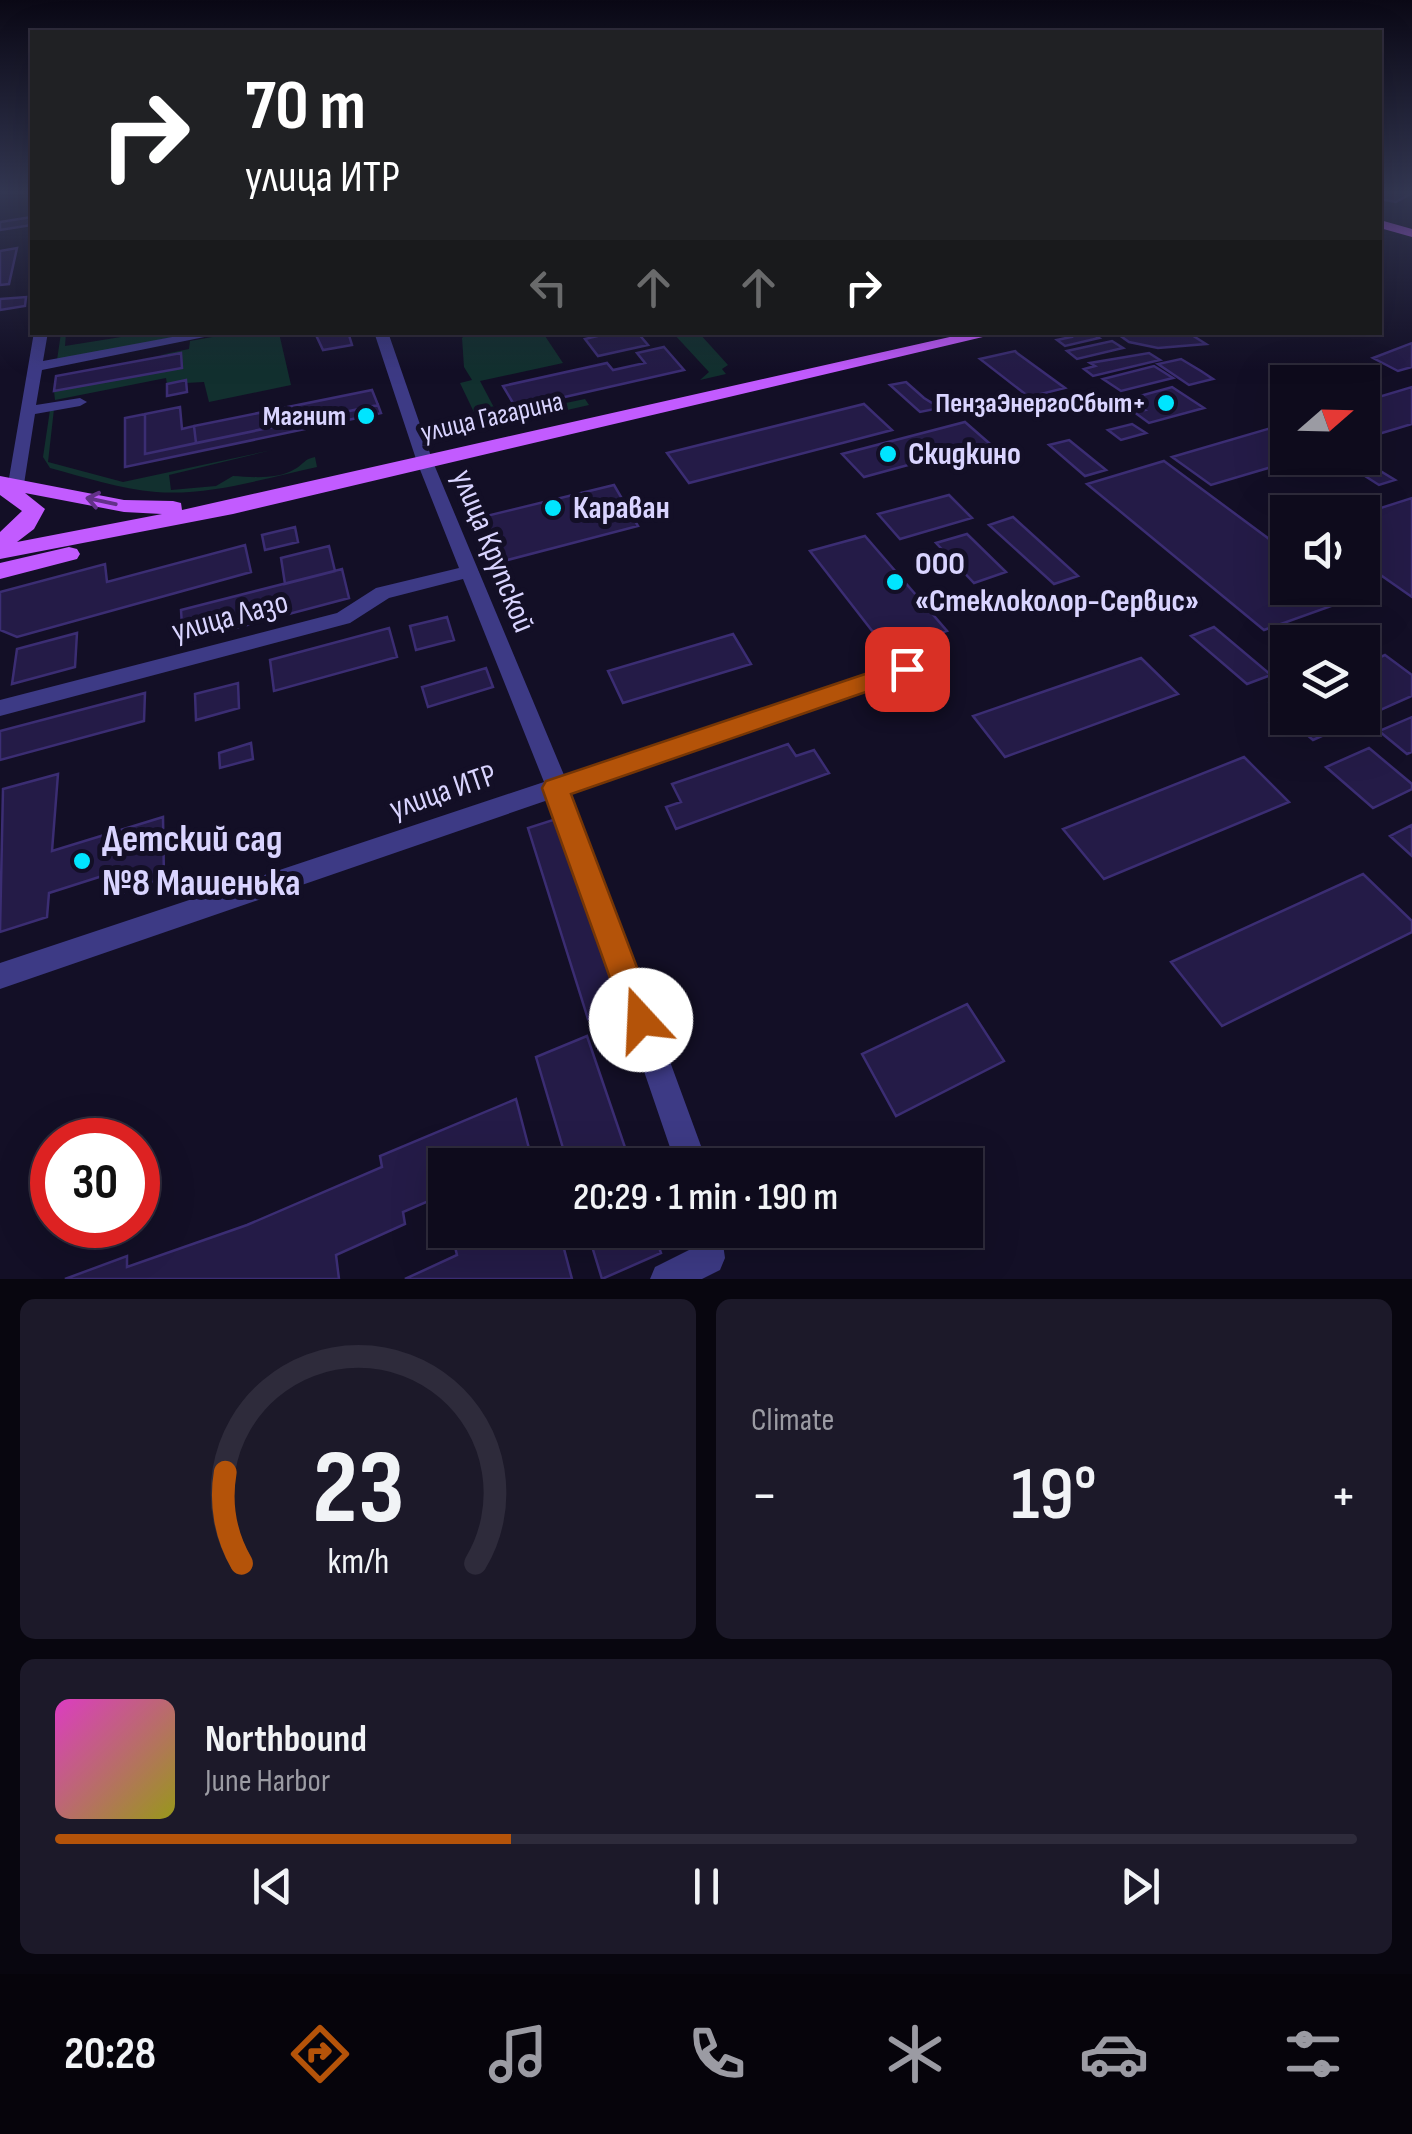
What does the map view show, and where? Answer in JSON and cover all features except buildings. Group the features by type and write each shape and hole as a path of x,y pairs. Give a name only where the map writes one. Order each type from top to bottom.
{"main road":[{"name":"улица Гагарина","path":"0,552 232,507 983,335"},
{"path":"5,485 124,506 232,507"},
{"path":"0,544 26,524 34,509 5,485"},
{"path":"39,544 60,522 63,493"},
{"path":"0,571 139,536 232,507"}],"street":[{"path":"5,485 30,411 41,335"},
{"path":"36,367 206,335"},
{"name":"улица Крупской","path":"382,335 425,462 555,788 686,1148"},
{"path":"30,411 80,402"},
{"name":"улица Лазо","path":"0,708 343,618 383,593 468,571"},
{"name":"улица ИТР","path":"0,976 907,669"},
{"path":"667,1279 708,1258 707,1248"}],"green space":[{"path":"61,335 66,335 65,346 134,335 185,335 57,360"},
{"path":"223,335 279,335 291,385 209,402 204,382 167,384 166,378 55,400 54,391 182,368 181,353 160,355 189,349 190,341"},
{"path":"550,335 545,336 563,363 480,381 499,417 585,399 589,405 428,442 428,431 443,425 447,434 481,427 460,383 472,380 464,367 462,338"},
{"path":"675,335 701,335 728,365 722,369 726,374 700,380 709,372"},
{"path":"54,409 48,462 123,482 272,450 169,475 171,490 216,486 233,476 280,475 315,457 317,467 237,485 176,493 116,485 50,468 43,457 50,410"}],"place":[{"name":"ПензаЭнергоСбыт+","path":"1166,403"},
{"name":"Магнит","path":"366,416"},
{"name":"Скидкино","path":"888,454"},
{"name":"Караван","path":"553,508"},
{"name":"ООО «Стеклоколор-Сервис»","path":"895,582"},
{"name":"Детский сад №8 Машенька","path":"82,861"}],"route":[{"path":"641,1020 564,803 555,788 907,669"}]}
